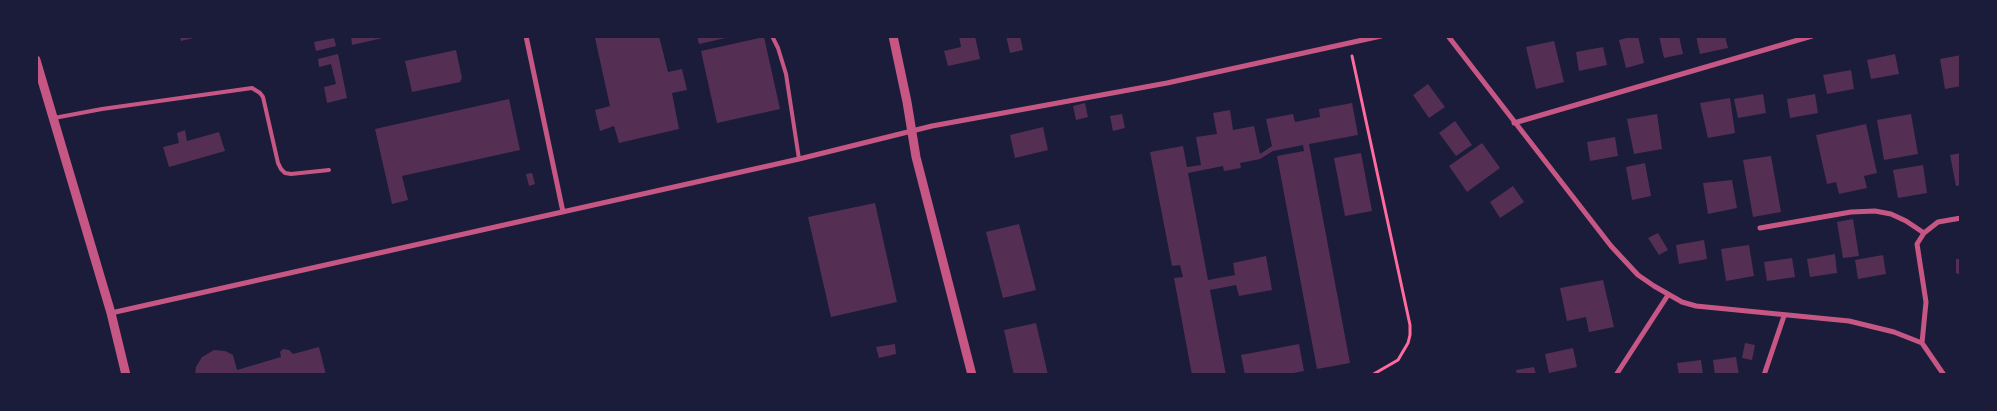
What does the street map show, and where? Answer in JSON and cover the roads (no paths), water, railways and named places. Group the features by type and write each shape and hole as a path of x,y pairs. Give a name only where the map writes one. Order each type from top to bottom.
{"street":[{"path":"526,36 563,212"},
{"path":"893,36 908,102 916,157 972,375"},
{"path":"111,313 798,159 886,136 1167,83 1380,36"},
{"path":"1448,36 1611,246 1638,275 1668,295 1696,306 1849,321 1894,332 1922,343 1944,375"},
{"path":"1514,123 1812,36"},
{"path":"36,60 111,313 126,375"},
{"path":"1760,228 1850,212 1875,211 1891,214 1906,220 1924,232"},
{"path":"1922,343 1926,302 1917,244 1924,232 1938,222 1961,218"},
{"path":"1616,375 1668,295"},
{"path":"1764,375 1784,316"}],"lane":[{"path":"772,36 786,74 798,159"},
{"path":"54,118 102,109 252,88 263,97 281,169 291,174 329,170"}]}
